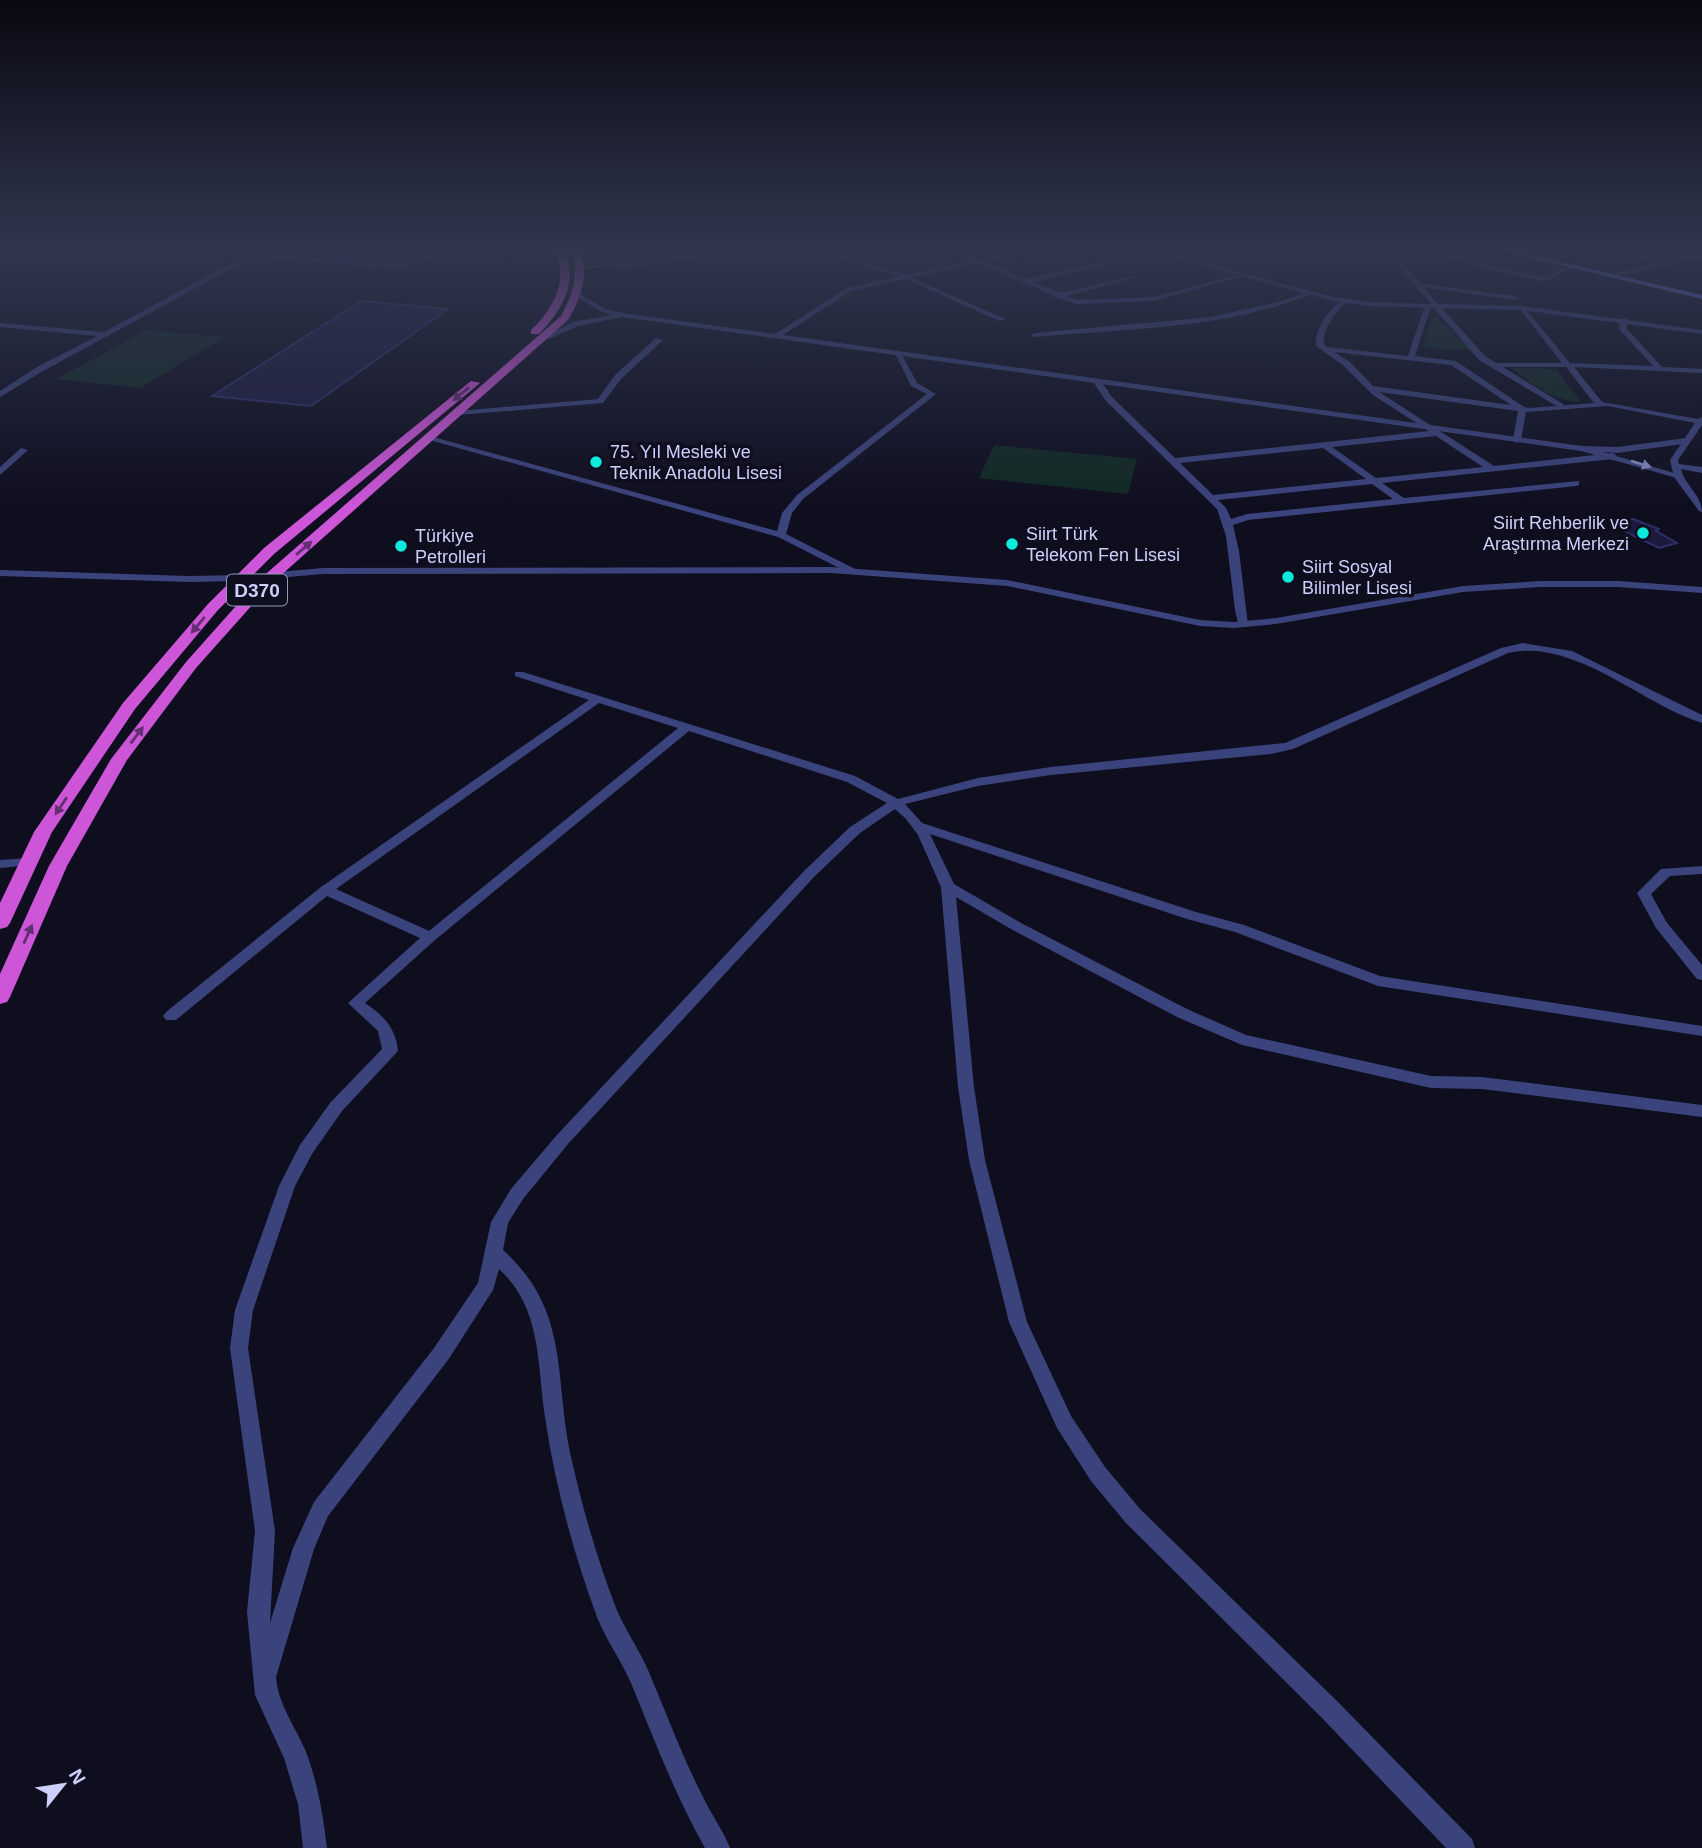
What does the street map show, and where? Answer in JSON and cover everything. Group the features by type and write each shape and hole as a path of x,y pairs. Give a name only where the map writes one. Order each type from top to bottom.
{"highway":[{"name":"D370","path":"0,923 43,832 129,706 213,607 270,551 531,335"},
{"name":"D370","path":"0,997 58,866 119,759 191,665 273,574 546,337"}],"street":[{"path":"0,395 40,369 104,335"},
{"path":"546,337 550,335"},
{"path":"764,335 1433,431 1582,449 1676,470 1702,470"},
{"path":"1319,335 1320,346 1348,364 1371,388 1492,468"},
{"path":"1411,357 1418,335"},
{"path":"1462,335 1482,358 1560,406"},
{"path":"1545,335 1570,366 1580,384 1599,404"},
{"path":"1629,335 1659,368"},
{"path":"459,413 600,401 618,377 659,340"},
{"path":"1324,349 1435,359 1462,368 1522,409"},
{"path":"781,535 787,513 800,497 932,394 914,384 898,355"},
{"path":"1496,365 1702,371"},
{"path":"1098,383 1109,399 1212,498 1228,523 1236,555 1243,625"},
{"path":"1371,388 1522,409 1608,404 1702,421 1674,460 1676,470 1702,509"},
{"path":"1517,440 1522,409"},
{"path":"1174,461 1326,446 1433,431"},
{"path":"430,439 781,535 851,571"},
{"path":"1582,449 1616,450 1687,441"},
{"path":"1326,446 1402,502"},
{"path":"0,472 24,450"},
{"path":"1212,498 1613,456"},
{"path":"1228,523 1247,517 1576,483"},
{"path":"0,573 242,578 323,571 851,571 1007,583 1200,622 1243,625 1463,589 1540,584 1618,584 1702,590"},
{"path":"264,1678 304,1548 321,1509 441,1354 487,1285 500,1222 517,1194 562,1140 809,874 855,830 896,803 978,782 1051,771 1289,746 1505,650 1523,646 1568,653 1702,719"},
{"path":"519,674 851,779 896,803 918,826 948,887 967,1087 977,1160 1018,1322 1064,1422 1098,1474 1133,1516 1330,1710 1463,1848"},
{"path":"172,1016 326,890 597,699"},
{"path":"314,1848 310,1804 295,1755 266,1695 258,1612 265,1531 239,1348 244,1310 287,1186 306,1150 336,1107 390,1051 390,1038 380,1020 355,1003 430,937 687,727"},
{"path":"918,826 1192,916 1239,928 1378,981 1702,1031"},
{"path":"0,864 29,862"},
{"path":"1702,870 1666,872 1644,893 1661,925 1702,975"},
{"path":"948,887 1182,1013 1242,1040 1431,1082 1482,1083 1702,1111"},
{"path":"326,890 430,937"},
{"path":"495,1254 515,1272 536,1305 546,1336 550,1388 561,1459 583,1544 608,1616 637,1671 694,1805 718,1848"}],"green space":[{"path":"137,335 225,337 140,388 56,379"},
{"path":"1426,335 1456,335 1470,349 1443,350 1423,345"},
{"path":"1512,368 1556,369 1581,402 1553,395"},
{"path":"994,445 1137,459 1128,494 979,478"}],"building":[{"path":"307,335 411,335 311,406 212,396"},
{"name":"Siirt Rehberlik ve Araştırma Merkezi","path":"1633,519 1659,529 1656,531 1677,543 1659,548 1611,525"}],"place":[{"name":"75. Yıl Mesleki ve Teknik Anadolu Lisesi","path":"596,462"},
{"name":"Siirt Rehberlik ve Araştırma Merkezi","path":"1643,533"},
{"name":"Siirt Türk Telekom Fen Lisesi","path":"1012,544"},
{"name":"Türkiye Petrolleri","path":"401,546"},
{"name":"Siirt Sosyal Bilimler Lisesi","path":"1288,577"}]}
